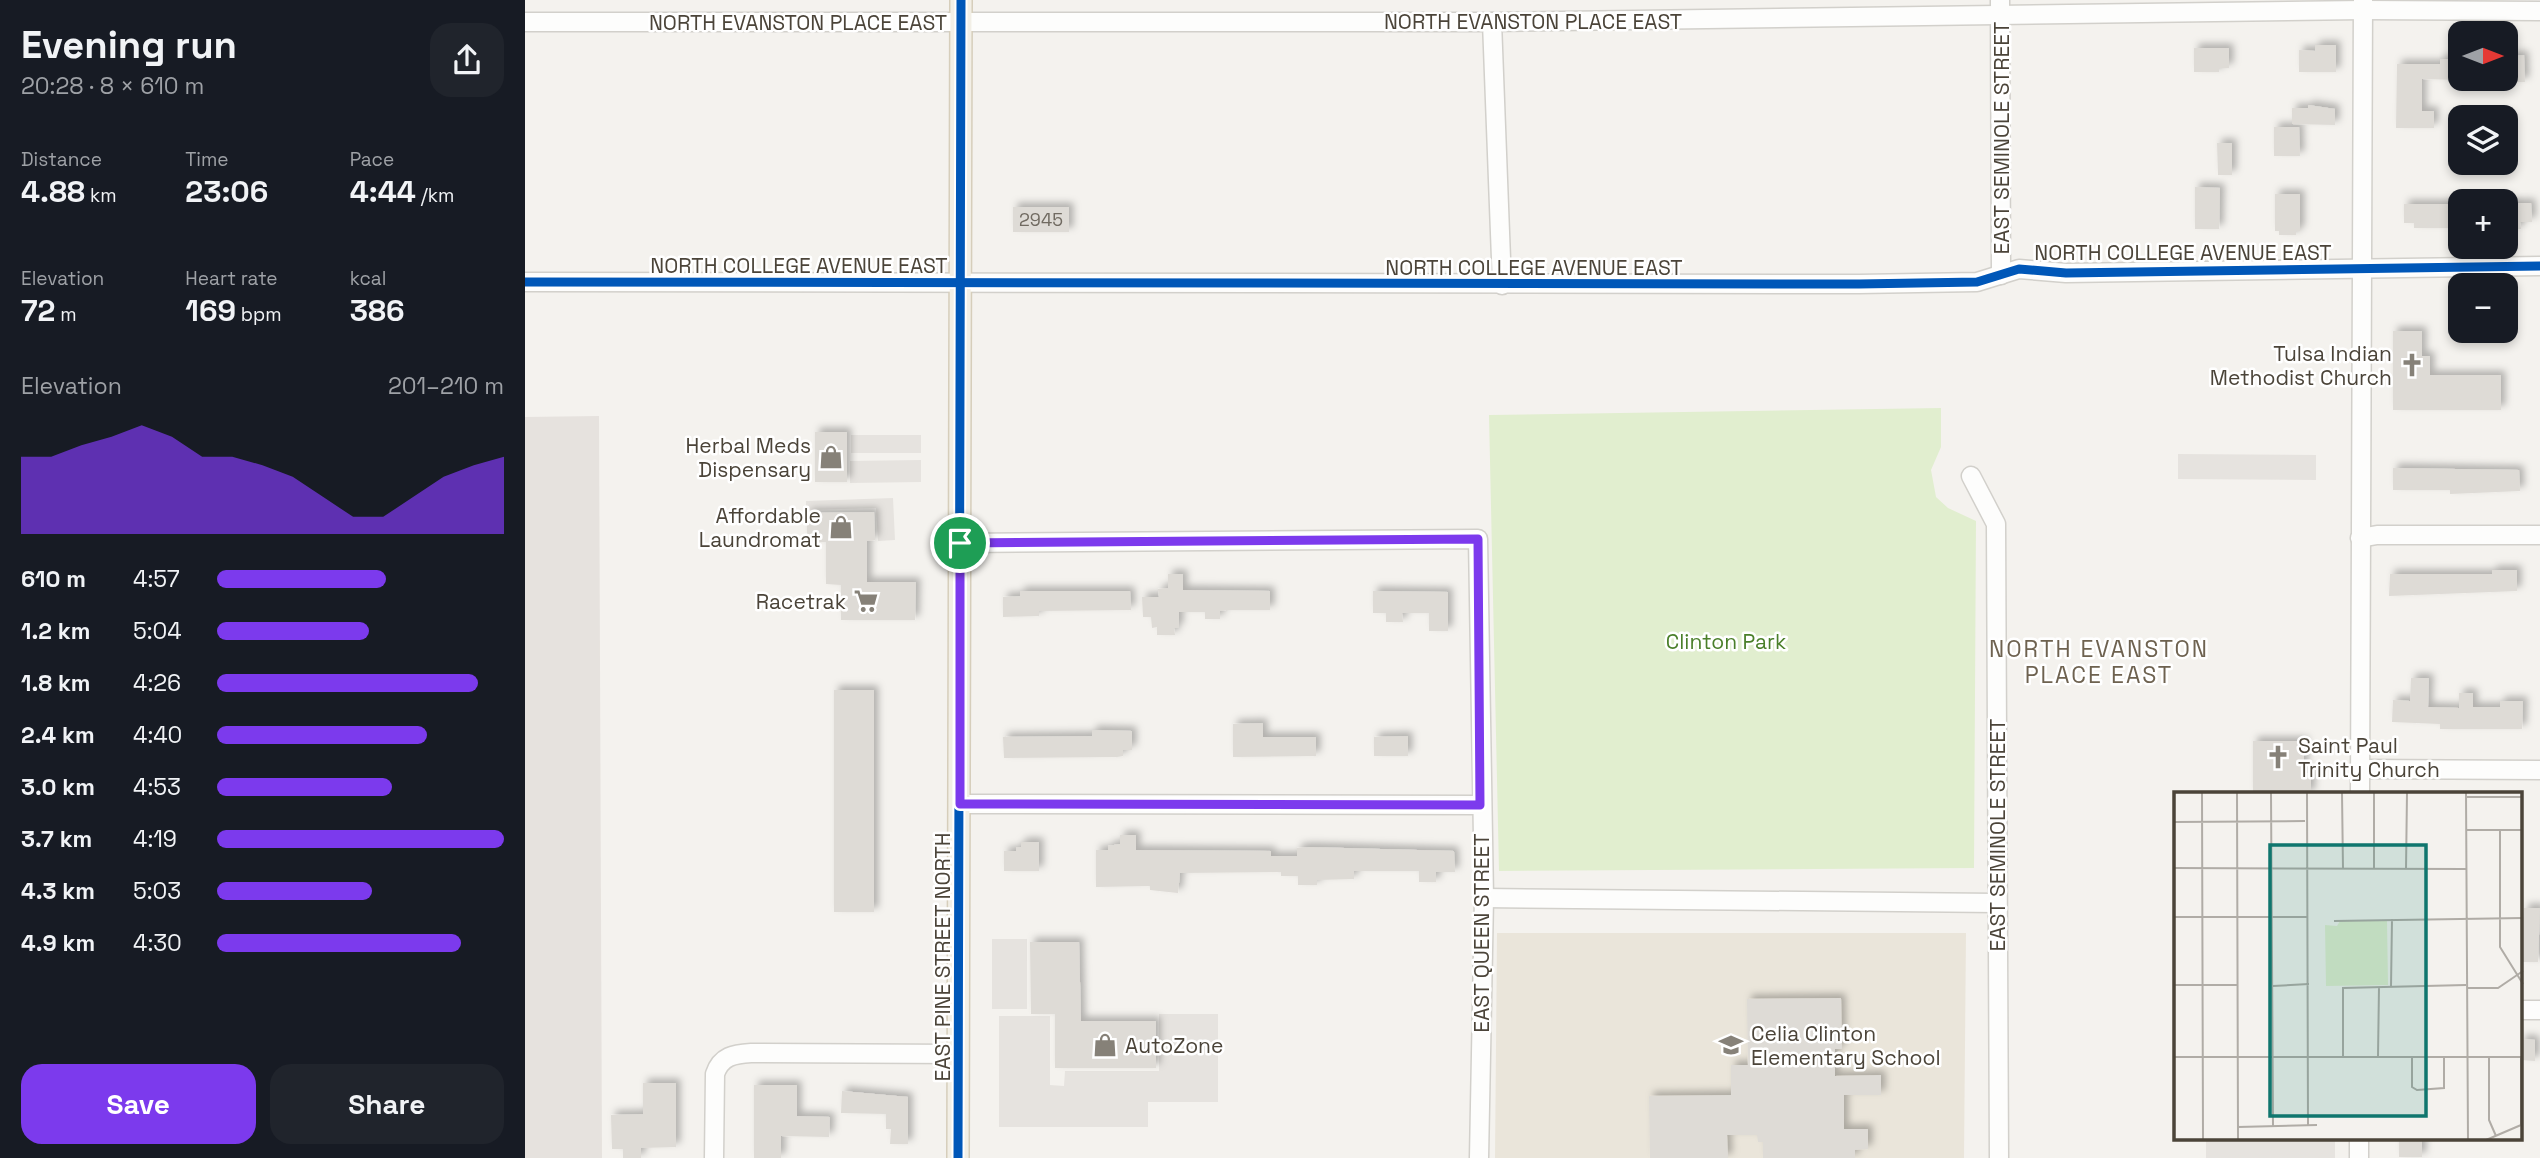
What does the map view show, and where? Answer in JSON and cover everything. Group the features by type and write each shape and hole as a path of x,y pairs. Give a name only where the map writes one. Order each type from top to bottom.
{"main road":[{"name":"EAST PINE STREET NORTH","path":"958,1158 961,0"}],"street":[{"name":"NORTH EVANSTON PLACE EAST","path":"525,22 1492,22 2000,8 2363,5 2540,11"},
{"path":"2360,792 2363,5"},
{"name":"EAST SEMINOLE STREET","path":"2000,8 2001,275"},
{"path":"1492,22 1502,285"},
{"name":"NORTH COLLEGE AVENUE EAST","path":"525,282 1502,285 1977,282 2019,269 2066,272 2540,266"},
{"name":"EAST SEMINOLE STREET","path":"1971,476 1996,524 1999,1158"},
{"path":"2360,538 2377,535 2540,535"},
{"name":"EAST QUEEN STREET","path":"960,543 1478,539 1480,805 1484,898 1479,1158"},
{"path":"2360,769 2540,770"},
{"path":"960,804 1480,805"},
{"path":"1484,898 1996,903"},
{"path":"2522,1010 2540,1010"},
{"path":"714,1158 714,1090 719,1063 728,1057 751,1053 959,1054"},
{"path":"2359,1140 2359,1158"}],"shaded area":[{"path":"599,416 602,1158 525,1158 525,417"},
{"path":"851,435 921,435 921,453 851,453"},
{"path":"2178,454 2316,455 2316,480 2178,479"},
{"path":"921,460 921,482 850,483 850,461"},
{"path":"893,498 895,540 878,541 876,508 806,510 806,501"},
{"name":"Celia Clinton Elementary School","path":"1497,933 1966,933 1964,1158 1495,1158"},
{"path":"992,939 1027,939 1027,1009 992,1009"},
{"path":"1159,1014 1218,1014 1218,1102 1148,1102 1148,1127 999,1127 999,1016 1050,1016 1050,1085 1064,1086 1065,1071 1159,1071"},
{"path":"2206,1140 2335,1140 2335,1158 2206,1158"}],"green space":[{"name":"Clinton Park","path":"1941,408 1941,447 1931,470 1936,497 1948,508 1976,521 1974,868 1499,871 1489,415"}],"building":[{"path":"2315,45 2336,45 2336,72 2299,72 2299,50 2315,51"},
{"path":"2194,48 2229,48 2229,68 2219,68 2219,72 2194,72"},
{"path":"2518,55 2524,55 2525,82 2518,82"},
{"path":"2440,59 2448,59 2448,80 2422,79 2422,111 2434,111 2434,128 2396,128 2397,64 2440,64"},
{"path":"2308,105 2335,109 2335,125 2292,124 2292,108 2308,108"},
{"path":"2274,127 2299,127 2300,156 2274,156"},
{"path":"2217,143 2232,143 2232,175 2218,175"},
{"path":"2195,187 2220,188 2219,229 2195,229"},
{"path":"2275,194 2300,194 2300,231 2296,231 2296,235 2279,235 2279,231 2275,231"},
{"path":"2518,203 2531,203 2532,222 2520,222 2521,229 2518,229"},
{"path":"2404,204 2448,204 2448,228 2414,228 2414,223 2404,223"},
{"path":"1013,207 1069,207 1069,232 1013,232"},
{"name":"Tulsa Indian Methodist Church","path":"2393,331 2422,331 2422,356 2430,356 2430,375 2501,375 2501,410 2393,410"},
{"name":"Herbal Meds Dispensary","path":"815,432 847,432 847,482 815,482"},
{"path":"2393,468 2519,470 2520,491 2450,494 2450,490 2393,490"},
{"path":"874,512 875,540 867,541 867,582 916,582 915,620 841,620 841,585 826,584 826,542 807,542 807,513"},
{"path":"2492,570 2517,570 2517,591 2389,596 2390,574 2492,574"},
{"path":"1168,574 1183,574 1183,590 1270,591 1270,610 1220,611 1220,619 1205,619 1205,612 1179,612 1179,628 1174,628 1175,635 1157,635 1157,627 1152,628 1151,617 1143,617 1142,597 1159,597 1158,589 1168,588"},
{"path":"1020,591 1130,591 1131,610 1039,611 1039,616 1003,617 1003,597 1020,596"},
{"path":"1373,591 1448,592 1448,631 1429,631 1429,613 1402,613 1403,622 1386,622 1386,613 1373,613"},
{"path":"2411,678 2429,678 2428,707 2459,708 2459,693 2473,693 2473,707 2500,707 2500,701 2523,701 2522,729 2440,729 2440,724 2392,722 2393,700 2410,701"},
{"path":"834,690 874,690 874,912 834,912"},
{"path":"1263,723 1263,737 1316,737 1316,756 1233,757 1233,724"},
{"path":"1092,730 1132,731 1132,750 1123,750 1123,756 1117,757 1004,758 1003,737 1092,736"},
{"path":"1408,736 1408,756 1374,756 1374,737"},
{"name":"Saint Paul Trinity Church","path":"2253,741 2304,741 2304,773 2311,773 2311,792 2253,792"},
{"path":"1120,835 1136,835 1136,850 1271,851 1271,856 1297,856 1297,848 1308,847 1454,851 1455,872 1436,872 1436,882 1419,882 1419,871 1354,871 1354,879 1317,880 1317,885 1298,885 1298,876 1281,876 1281,872 1180,873 1178,893 1150,890 1150,886 1096,887 1096,850 1108,850 1108,846 1120,844"},
{"path":"1021,842 1039,842 1039,871 1004,871 1004,851 1016,851 1016,847 1021,847"},
{"path":"2524,908 2540,908 2538,962 2522,962"},
{"path":"1030,942 1079,942 1081,1021 1156,1021 1156,1068 1055,1068 1055,1014 1031,1014"},
{"path":"1841,998 1842,1049 1835,1049 1835,1076 1881,1075 1881,1095 1844,1095 1844,1129 1868,1129 1868,1149 1855,1150 1855,1158 1763,1158 1763,1142 1758,1142 1757,1135 1727,1135 1728,1158 1650,1158 1649,1096 1731,1095 1731,1065 1748,1065 1747,999"},
{"path":"2522,1039 2535,1040 2535,1061 2522,1060"},
{"path":"643,1083 676,1083 676,1147 641,1148 641,1158 623,1158 623,1149 612,1149 611,1115 643,1114"},
{"path":"754,1085 797,1085 797,1116 830,1117 829,1137 781,1136 781,1158 754,1158"},
{"path":"842,1091 908,1097 908,1144 890,1144 891,1129 886,1129 886,1114 841,1113"},
{"path":"2399,1140 2422,1140 2422,1157 2399,1157"}],"cycle path":[{"path":"958,1158 961,0"},
{"path":"525,282 1859,284 1977,282 2019,269 2066,273 2540,266"}],"place":[{"name":"Tulsa Indian Methodist Church","path":"2412,365"},
{"name":"Herbal Meds Dispensary","path":"831,457"},
{"name":"Affordable Laundromat","path":"841,527"},
{"name":"Racetrak","path":"866,601"},
{"name":"Saint Paul Trinity Church","path":"2278,757"},
{"name":"AutoZone","path":"1105,1045"},
{"name":"Celia Clinton Elementary School","path":"1731,1045"}],"district":[{"name":"NORTH EVANSTON PLACE EAST","path":"2099,662"}],"route":[{"path":"1478,539 1480,805 960,804 960,543 1478,539"}]}
